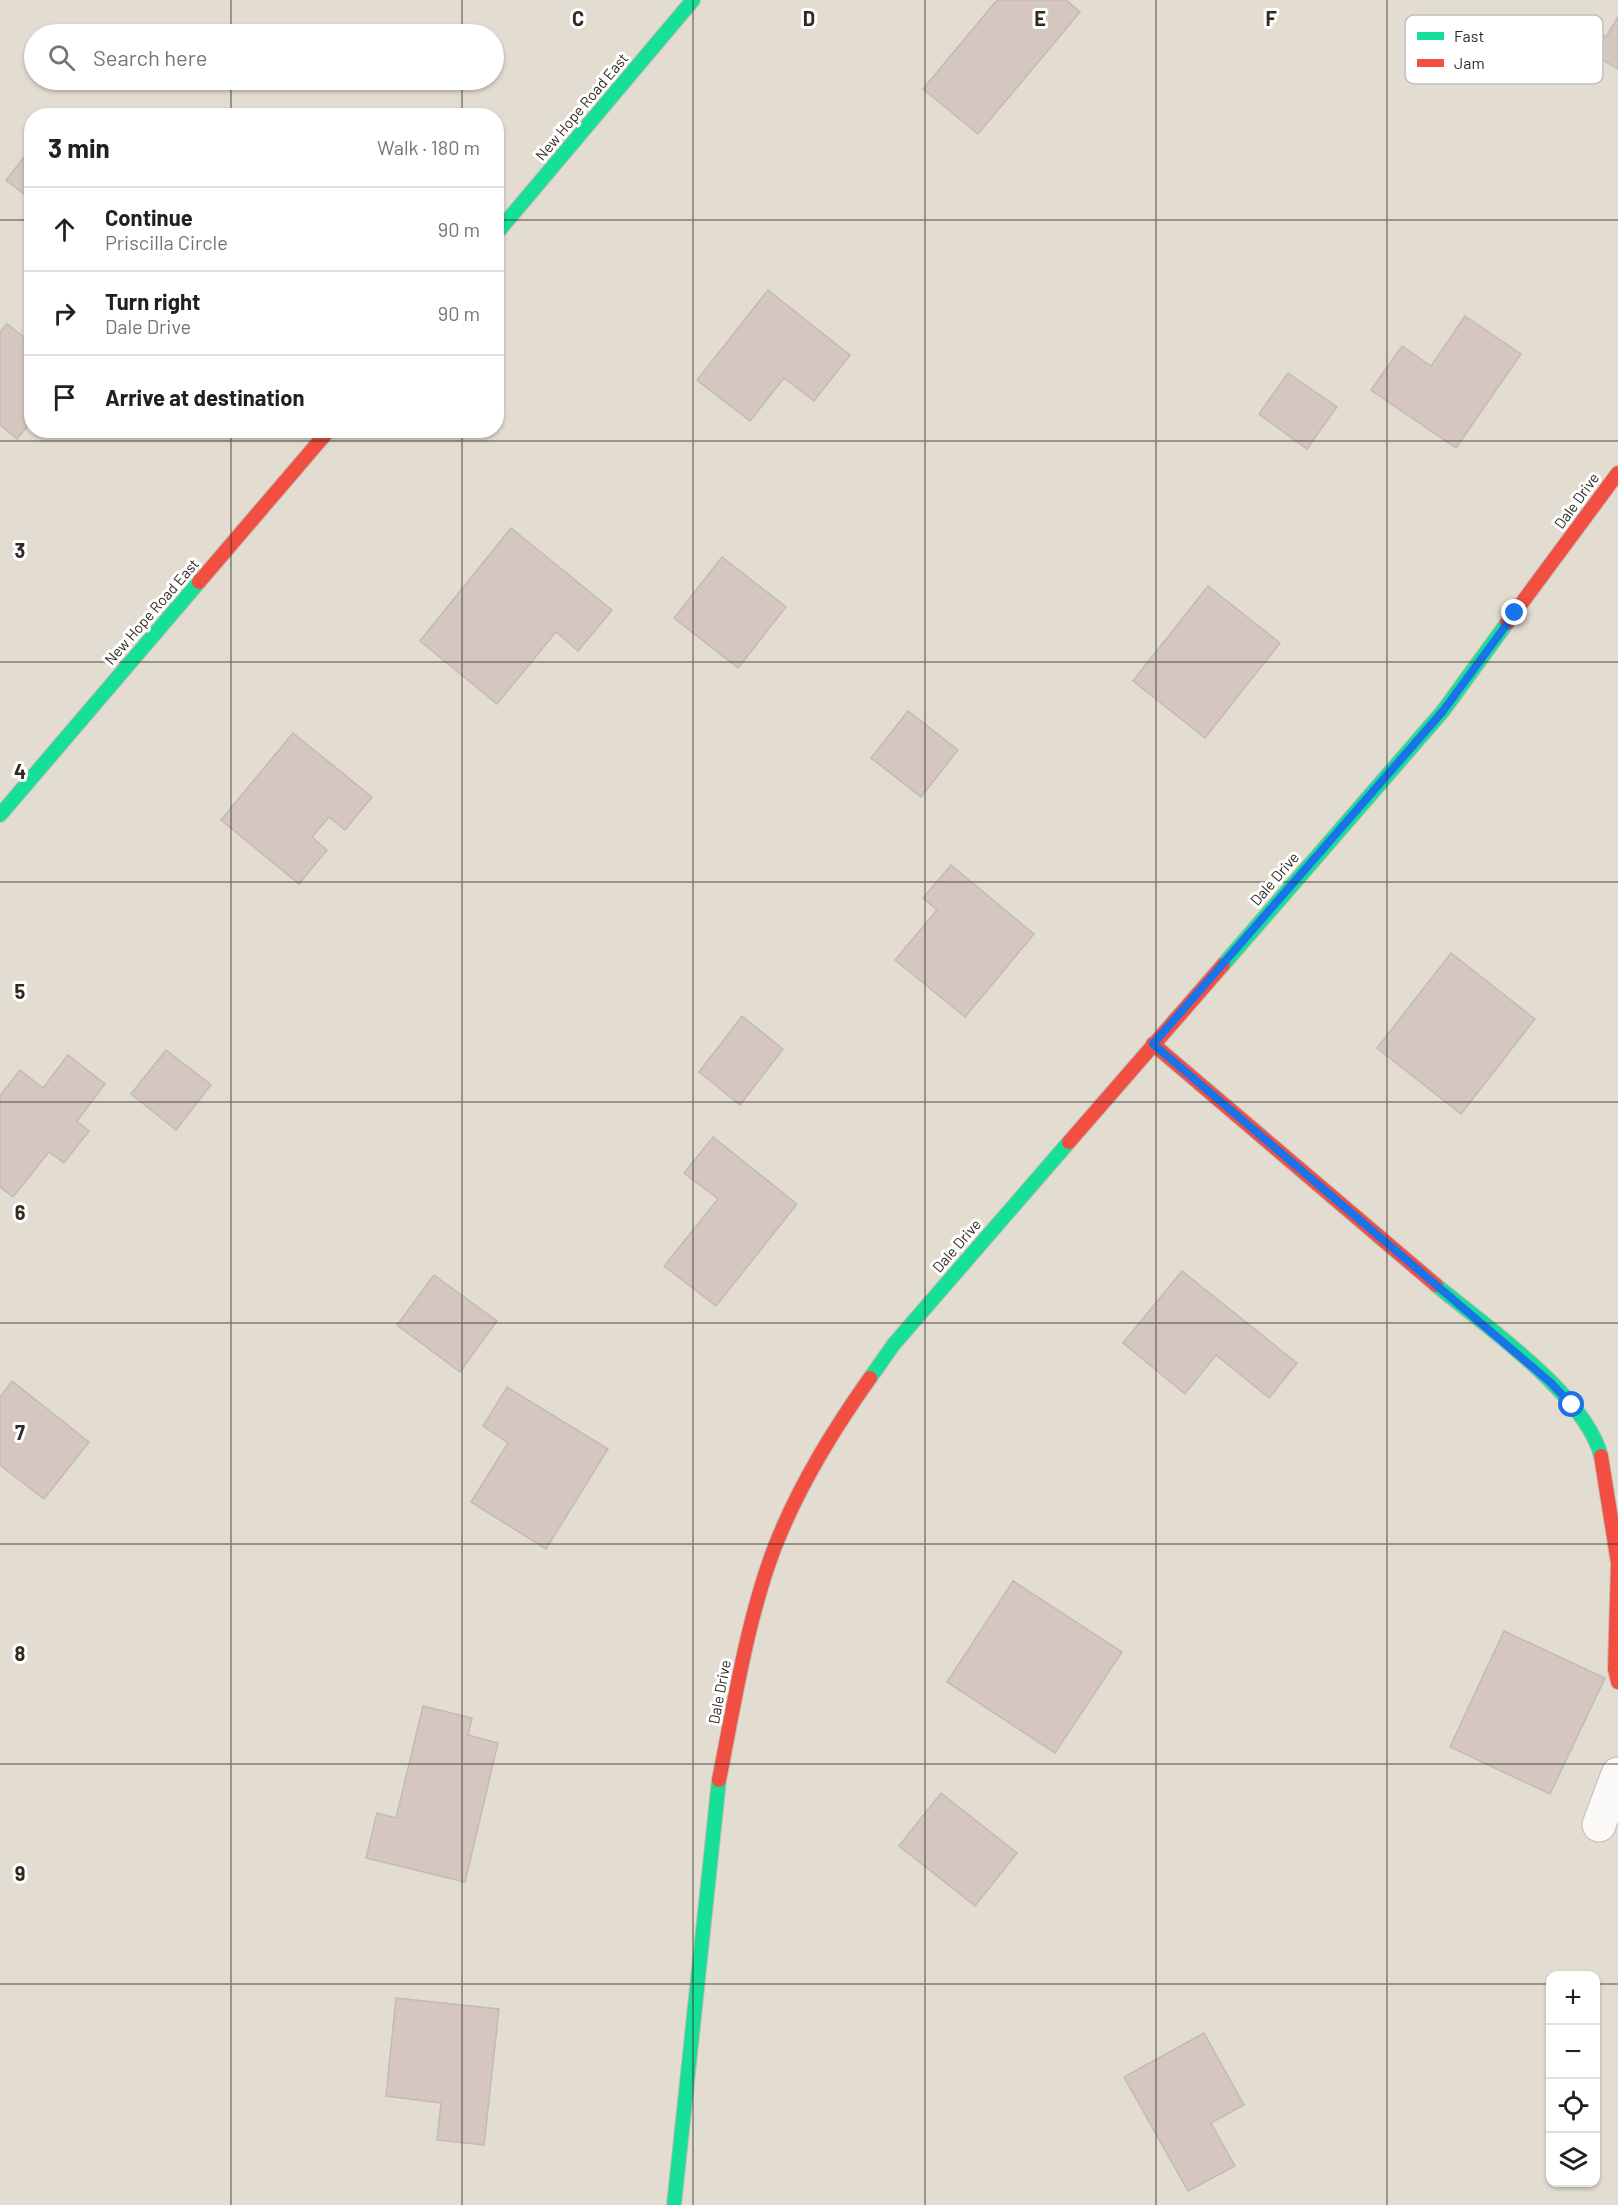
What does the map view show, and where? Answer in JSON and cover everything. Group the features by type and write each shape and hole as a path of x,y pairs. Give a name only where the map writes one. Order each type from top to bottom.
{"street":[{"name":"New Hope Road East","path":"504,224 693,0"},
{"name":"New Hope Road East","path":"0,815 322,438"},
{"name":"Dale Drive","path":"674,2205 716,1800 745,1651 774,1549 805,1485 846,1410 894,1344 1443,711 1618,473"},
{"path":"1153,1044 1550,1382 1572,1405 1596,1438 1614,1523 1618,1563 1615,1669 1618,1683"},
{"path":"1599,1825 1618,1774"}],"building":[{"path":"997,0 1066,0 1080,12 978,134 923,89"},
{"path":"1618,17 1618,69 1603,60 1603,35 1606,37"},
{"path":"24,157 24,194 6,180"},
{"path":"768,290 850,355 814,401 784,378 750,421 697,380"},
{"path":"1465,316 1521,354 1456,448 1371,390 1402,346 1431,366"},
{"path":"7,324 24,337 24,431 17,439 0,425 0,332"},
{"path":"1288,373 1337,407 1307,449 1259,414"},
{"path":"511,528 612,610 578,651 556,632 497,704 420,641"},
{"path":"722,557 786,607 738,668 674,618"},
{"path":"1208,586 1280,643 1205,738 1133,681"},
{"path":"908,711 958,750 921,797 871,758"},
{"path":"293,733 372,797 345,830 329,817 312,837 327,850 299,884 221,820"},
{"path":"951,865 1034,934 965,1017 895,960 937,910 923,898"},
{"path":"1451,953 1535,1019 1461,1114 1377,1048"},
{"path":"742,1016 783,1049 740,1105 699,1072"},
{"path":"166,1050 211,1085 176,1130 131,1094"},
{"path":"68,1055 105,1084 77,1121 89,1131 64,1163 49,1152 13,1197 0,1187 0,1096 20,1070 43,1088"},
{"path":"713,1137 797,1204 716,1306 664,1266 718,1199 684,1173"},
{"path":"1182,1271 1297,1363 1269,1398 1216,1355 1185,1394 1123,1343"},
{"path":"434,1275 497,1321 460,1372 397,1325"},
{"path":"12,1381 89,1442 44,1499 0,1465 0,1397"},
{"path":"507,1387 608,1449 546,1549 471,1502 508,1443 483,1426"},
{"path":"1013,1581 1122,1652 1055,1753 947,1682"},
{"path":"1504,1631 1605,1678 1550,1794 1450,1747"},
{"path":"423,1706 472,1718 468,1735 498,1743 465,1882 366,1858 377,1813 396,1818"},
{"path":"941,1793 1017,1853 975,1906 899,1846"},
{"path":"396,1998 499,2009 484,2145 437,2140 441,2103 386,2096"},
{"path":"1204,2033 1244,2105 1211,2123 1235,2166 1188,2191 1124,2077"}],"traffic: fast":[{"path":"504,224 693,0"},
{"path":"0,815 199,582"},
{"path":"1223,965 1443,711 1507,623"},
{"path":"870,1378 894,1344 1069,1142"},
{"path":"1436,1285 1506,1341 1555,1385 1591,1433 1601,1456"},
{"path":"674,2205 719,1780"}],"traffic: jam":[{"path":"199,582 322,438"},
{"path":"1507,623 1618,473"},
{"path":"1069,1142 1223,965"},
{"path":"1153,1044 1436,1285"},
{"path":"719,1780 756,1604 774,1549 817,1460 870,1378"},
{"path":"1601,1456 1618,1563 1615,1669 1618,1682"}],"route":[{"path":"1515,613 1443,711 1153,1044 1550,1382 1572,1405"}]}
